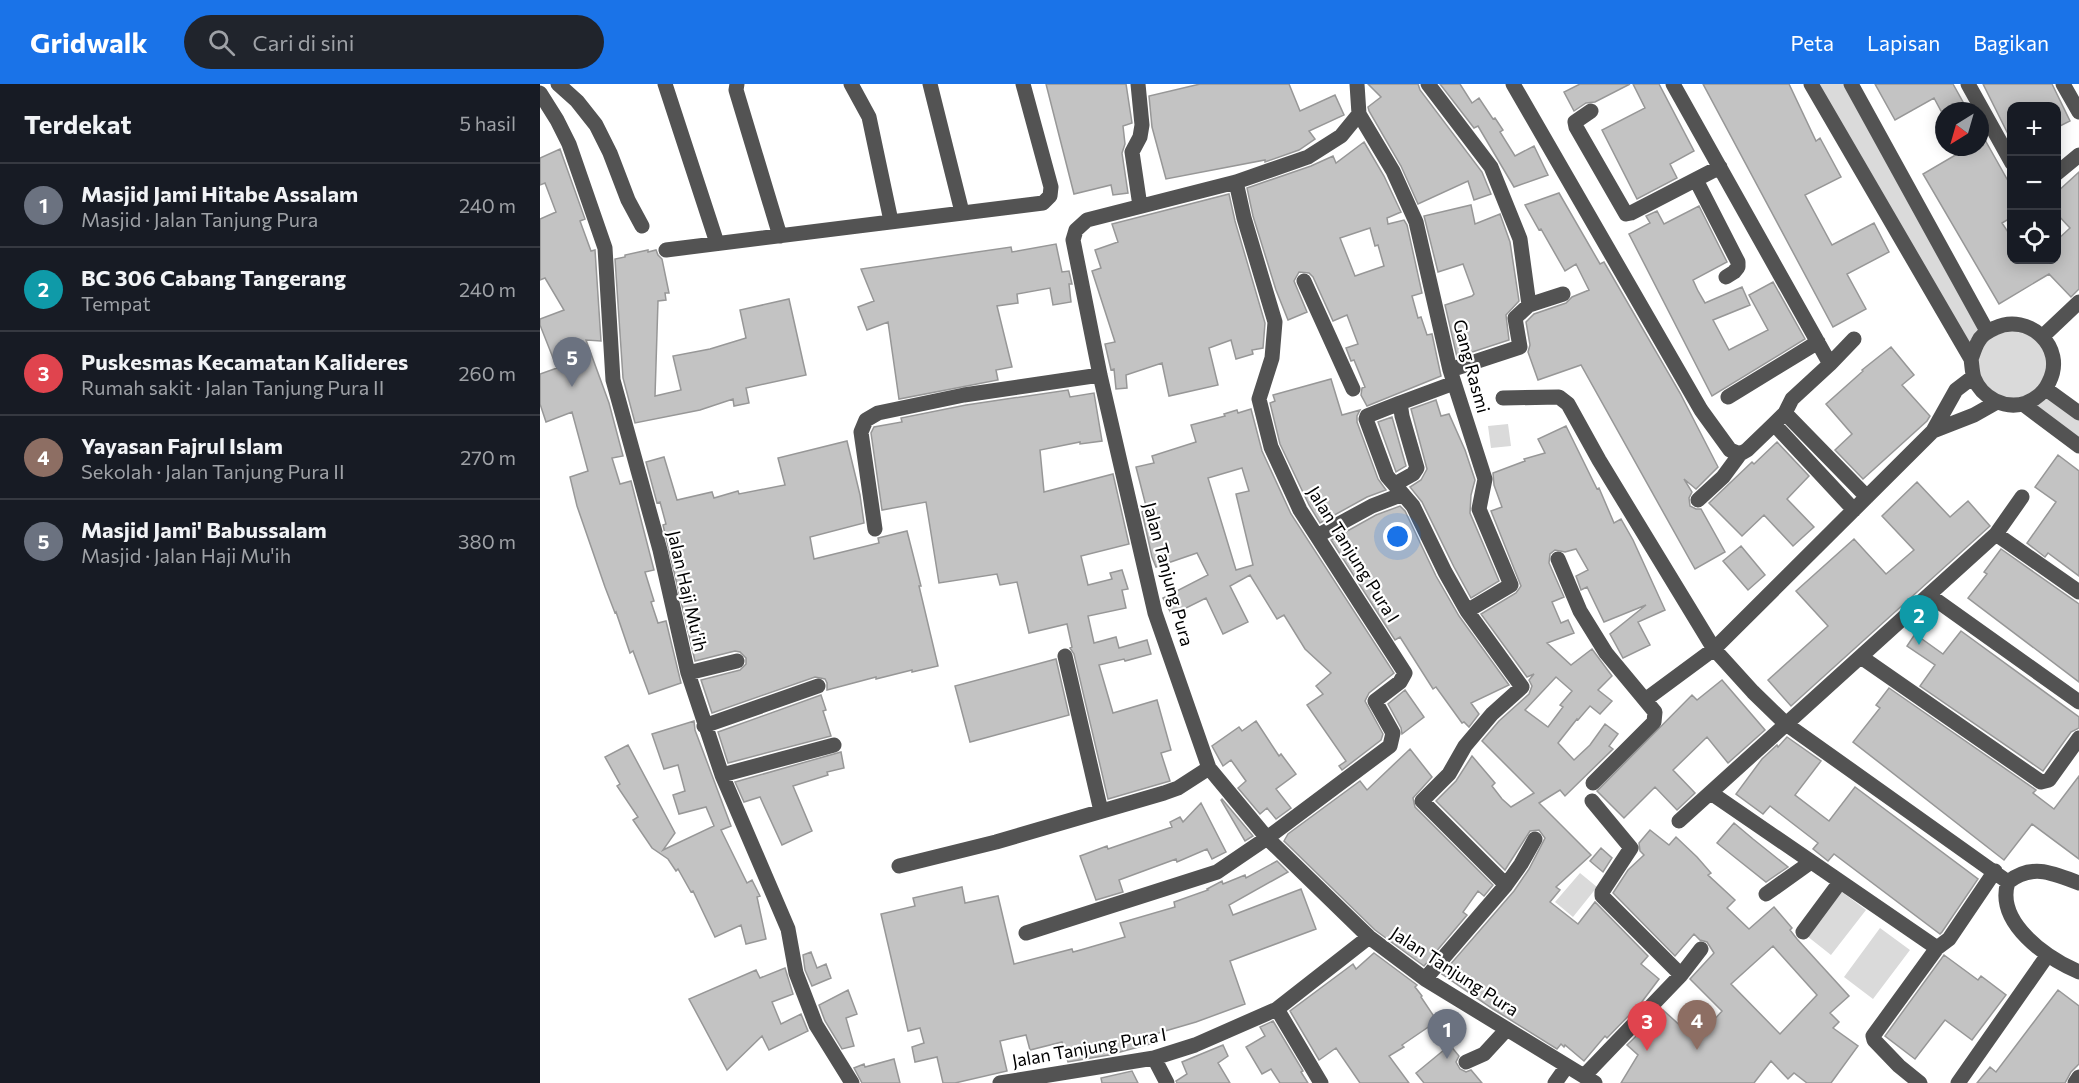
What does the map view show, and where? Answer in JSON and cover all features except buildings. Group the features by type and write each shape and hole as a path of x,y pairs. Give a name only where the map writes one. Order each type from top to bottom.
{"street":[{"path":"558,84 577,100 596,125 610,153 628,200 642,226"},
{"path":"664,84 717,243"},
{"path":"736,84 780,236"},
{"path":"851,84 869,117 891,221"},
{"path":"930,84 962,212"},
{"path":"666,250 1043,203 1050,196 1051,187 1023,84"},
{"path":"1138,84 1142,125 1140,137 1132,152 1140,206"},
{"path":"1357,84 1359,114"},
{"path":"1428,84 1491,166 1520,239 1529,304"},
{"path":"1512,84 1701,410 1730,450 1740,454"},
{"path":"1673,84 1830,364"},
{"path":"1811,84 1971,359 1973,377 1983,393 1997,402 2010,405 2033,400 2046,389 2052,376 2054,362 2051,350 2043,336 2031,327 2015,323 2004,324 1987,331 1978,341 1971,359"},
{"path":"1851,84 1987,331"},
{"path":"1968,84 2008,156"},
{"path":"2063,84 2079,112"},
{"name":"Jalan Haji Mu'ih","path":"540,93 569,144 605,248 613,380 660,550 688,673 704,726 788,929 796,973 816,1025 852,1083"},
{"path":"1591,111 1578,118 1575,122 1576,127 1622,216 1720,167"},
{"name":"Jalan Tanjung Pura","path":"1359,114 1341,136 1308,157 1236,182 1087,220 1076,230 1073,240 1100,375 1155,613 1209,768 1267,838 1369,938 1425,979 1590,1080"},
{"name":"Gang Rasmi","path":"1359,114 1393,171 1416,222 1452,377 1485,479 1479,509 1511,585 1467,611"},
{"path":"2061,170 2079,155"},
{"path":"1696,180 1737,262 1738,267 1726,277"},
{"name":"Jalan Tanjung Pura I","path":"1236,182 1244,218 1275,322 1272,358 1259,399 1271,447 1300,510 1405,673 1400,682 1375,702 1394,733 1390,746 1267,838"},
{"path":"1304,281 1353,389"},
{"path":"1506,885 1422,801 1449,774 1465,746 1492,714 1522,687 1467,611 1413,506 1387,476 1366,418 1520,347 1515,318 1529,304 1563,294"},
{"path":"2043,336 2079,302"},
{"path":"1698,500 1723,477 1740,454 1785,413 1792,399 1854,339"},
{"path":"1728,397 1818,342"},
{"path":"875,529 861,432 866,420 879,413 964,395 1100,375"},
{"path":"1646,700 1714,650 1933,431 1956,390 1973,377"},
{"path":"2046,389 2079,413"},
{"path":"1503,399 1559,397 1568,404 1599,460 1714,650 1786,724 2008,882"},
{"path":"1933,431 1974,415 1997,402"},
{"path":"1317,536 1399,489 1417,468 1401,416 1400,403"},
{"path":"2023,404 2079,446"},
{"path":"1785,413 1867,497"},
{"path":"1774,424 1854,510"},
{"path":"1679,821 1996,534 2022,497"},
{"path":"1996,534 2079,592"},
{"path":"1558,559 1580,611 1605,653 1655,712 1654,722 1593,783"},
{"path":"1929,595 2079,702"},
{"path":"1065,656 1101,811"},
{"path":"1861,657 2041,782 2049,780 2079,738"},
{"path":"688,673 737,661"},
{"path":"704,726 818,686"},
{"path":"723,775 834,746"},
{"path":"899,866 996,842 1178,788 1209,768"},
{"path":"1711,793 1937,948"},
{"path":"1592,801 1630,846 1630,850 1602,892 1602,896 1681,975"},
{"path":"1026,933 1217,872 1267,838"},
{"path":"1425,979 1506,885 1521,864 1534,839"},
{"path":"1766,894 1811,862"},
{"path":"1920,1083 1899,1066 1874,1040 1874,1036 1937,948 1949,939 1995,871"},
{"path":"2079,883 2058,875 2026,871 2008,882 2005,891 2008,908 2016,924 2030,942 2047,956 2079,972"},
{"path":"1803,932 1840,882"},
{"name":"Jalan Tanjung Pura I","path":"1000,1083 1154,1058 1195,1045 1277,1008 1369,938"},
{"path":"1590,1080 1701,949"},
{"path":"1958,1083 2047,956"},
{"path":"1277,1008 1321,1083"},
{"path":"1467,1062 1484,1053 1507,1029"},
{"path":"1154,1058 1167,1083"},
{"path":"1555,1083 1567,1066"},
{"path":"2075,1083 2079,1077"}],"shaded area":[{"path":"1812,84 1851,84 1987,331 2015,323 2051,350 2046,389 2079,413 2079,446 2023,404 1988,397"},
{"path":"1508,424 1511,446 1491,448 1488,426"},
{"path":"1580,873 1597,887 1573,917 1555,902"},
{"path":"1842,892 1866,910 1831,955 1807,936"},
{"path":"1880,928 1910,950 1873,999 1844,977"}],"place":[{"name":"Masjid Jami' Babussalam","path":"572,387"},
{"name":"BC 306 Cabang Tangerang","path":"1919,645"},
{"name":"Yayasan Fajrul Islam","path":"1697,1050"},
{"name":"Puskesmas Kecamatan Kalideres","path":"1647,1051"},
{"name":"Masjid Jami Hitabe Assalam","path":"1447,1059"}]}
